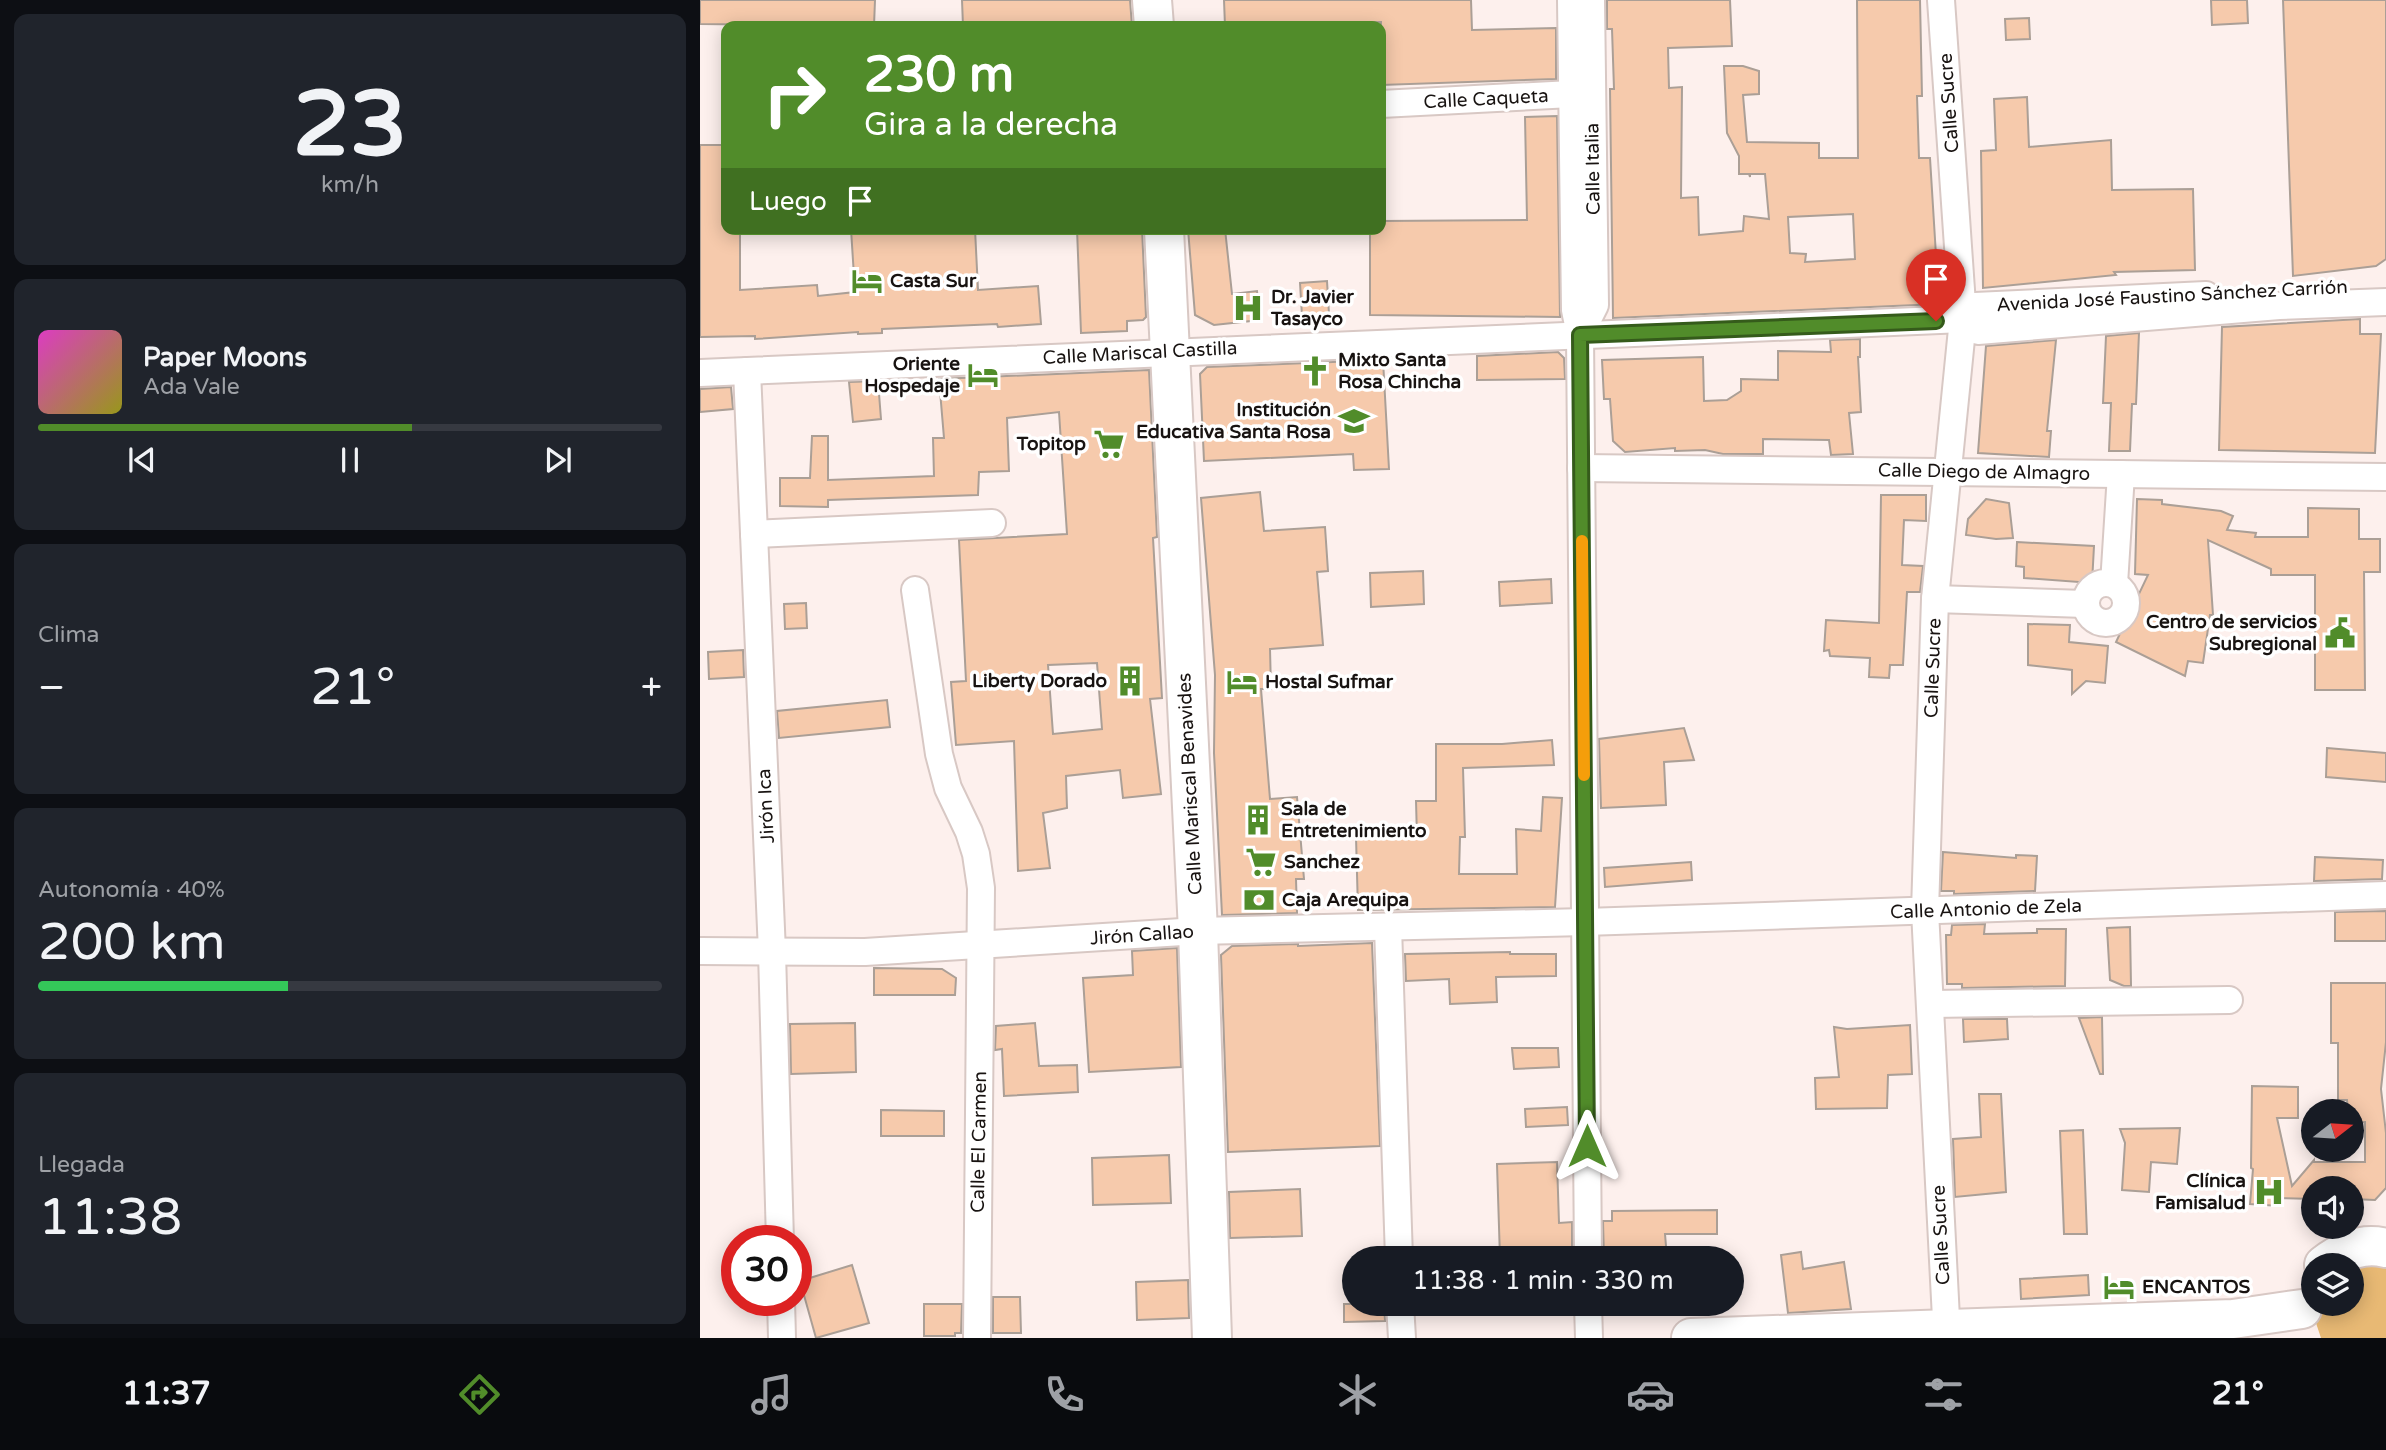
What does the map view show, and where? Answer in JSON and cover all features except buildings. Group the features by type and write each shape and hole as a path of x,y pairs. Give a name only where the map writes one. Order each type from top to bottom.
{"main road":[{"path":"1152,0 1154,21"},
{"name":"Calle Mariscal Benavides","path":"1164,235 1198,931 1212,1338"},
{"path":"2343,1253 2356,1248 2386,1248"},
{"path":"1690,1338 1946,1333 2234,1319 2301,1310"}],"street":[{"name":"Calle Italia","path":"1571,0 1582,94"},
{"name":"Calle Italia","path":"1588,1246 1580,335 1575,310 1582,94 1591,0"},
{"name":"Calle Sucre","path":"1941,0 1963,319 1935,600 1925,911 1946,1333"},
{"name":"Calle Caqueta","path":"1386,104 1582,94"},
{"name":"Avenida José Faustino Sánchez Carrión","path":"1963,319 1975,306 2386,284"},
{"name":"Avenida José Faustino Sánchez Carrión","path":"1580,335 1963,319 1978,331 2279,306 2386,302"},
{"name":"Calle Mariscal Castilla","path":"700,373 1580,335"},
{"name":"Jirón Ica","path":"747,371 772,952 780,1225"},
{"name":"Calle Diego de Almagro","path":"1581,468 2386,477"},
{"path":"1935,600 2085,604 2088,614 2104,624 2122,617 2126,598 2122,590 2114,584 2121,474"},
{"path":"754,534 992,523"},
{"name":"Calle El Carmen","path":"915,590 939,754 948,788 960,809 976,854 981,888 977,1338"},
{"name":"Calle Antonio de Zela","path":"1585,922 2386,895"},
{"name":"Jirón Callao","path":"700,951 865,952 1198,931 1585,922"},
{"path":"1388,927 1399,1246"},
{"path":"1931,1004 2229,1000"},
{"path":"781,1316 782,1338"},
{"path":"1401,1316 1402,1338"},
{"path":"1588,1316 1588,1338"}],"shaded area":[{"path":"2386,1263 2386,1338 2321,1338 2316,1316 2364,1316 2364,1264"}],"slow traffic":[{"path":"1582,541 1584,775"}],"place":[{"name":"Casta Sur","path":"867,281"},
{"name":"Dr. Javier Tasayco","path":"1248,308"},
{"name":"Mixto Santa Rosa Chincha","path":"1315,371"},
{"name":"Oriente Hospedaje","path":"983,375"},
{"name":"Institución Educativa Santa Rosa","path":"1354,421"},
{"name":"Topitop","path":"1109,444"},
{"name":"Centro de servicios Subregional","path":"2340,633"},
{"name":"Liberty Dorado","path":"1130,681"},
{"name":"Hostal Sufmar","path":"1242,682"},
{"name":"Sala de Entretenimiento","path":"1258,820"},
{"name":"Sanchez","path":"1261,862"},
{"name":"Caja Arequipa","path":"1259,900"},
{"name":"Clínica Famisalud","path":"2269,1192"},
{"name":"ENCANTOS","path":"2119,1287"}],"route":[{"path":"1587,1146 1580,335 1936,321"}]}
